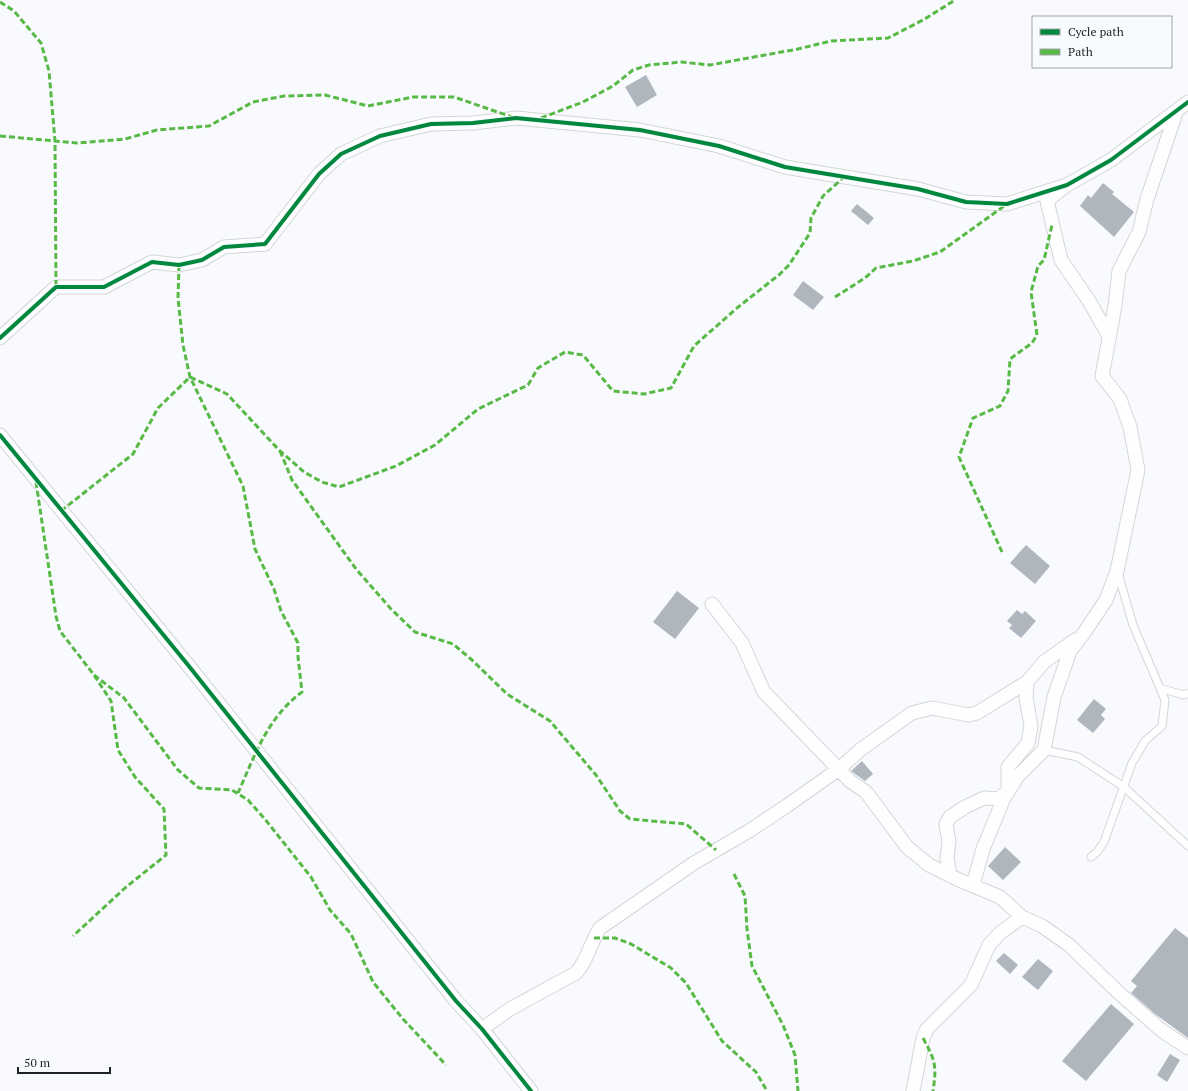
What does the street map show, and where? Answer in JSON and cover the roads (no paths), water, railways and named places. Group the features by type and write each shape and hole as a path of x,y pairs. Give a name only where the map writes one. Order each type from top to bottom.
{"street":[{"path":"1109,336 1089,301 1061,260 1047,202 1067,185 1111,160 1176,113 1188,102"},
{"path":"973,885 983,848 1004,798 1018,776 1044,750 1054,697 1070,651 1106,600 1117,571 1138,470 1130,427 1120,400 1102,376 1119,271 1139,232 1147,199 1176,113"},
{"path":"0,338 56,287 104,287 152,262 179,265 202,260 224,247 265,244 319,174 341,154 380,136 431,124 473,123 516,118 640,130 718,146 785,167 918,189 966,202 1007,204 1067,185"},
{"path":"0,435 188,665 456,1001 482,1029 531,1091"},
{"path":"712,604 742,642 764,692 850,781 866,792 907,847 929,865 950,876 1000,896 1022,917 1042,926 1069,945 1118,992 1161,1030 1188,1048"},
{"path":"482,1029 510,1009 576,973 584,964 594,938 600,928 694,863 749,831 839,769 860,750 912,713 932,708 969,715 976,713 1027,682 1044,662 1084,633"},
{"path":"1008,791 1008,767 1028,743 1030,732 1031,726 1026,698 1027,682"},
{"path":"950,876 947,858 949,842 946,824 950,817 965,807 984,798 998,799 1008,791"},
{"path":"913,1091 923,1038 928,1029 971,985 989,945 1000,933 1022,917"}],"lane":[{"path":"1091,857 1097,852 1104,842 1132,763 1145,741 1162,726 1166,700 1133,625 1117,571"},
{"path":"1162,689 1184,696 1188,693"},
{"path":"1044,750 1078,757 1124,787 1188,846"}]}
